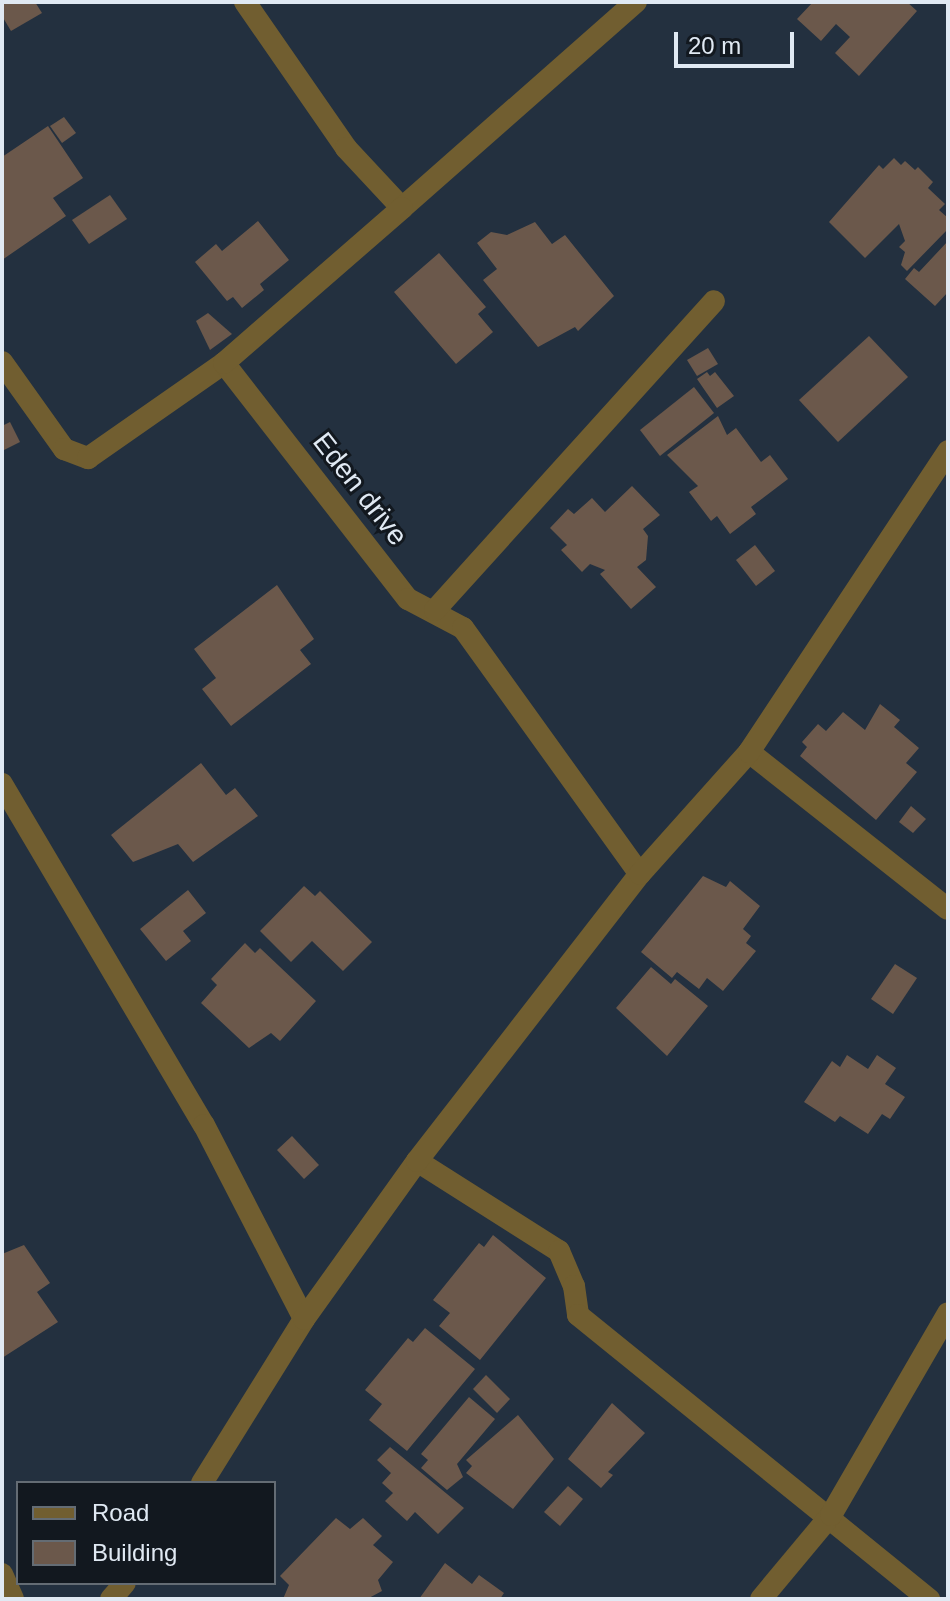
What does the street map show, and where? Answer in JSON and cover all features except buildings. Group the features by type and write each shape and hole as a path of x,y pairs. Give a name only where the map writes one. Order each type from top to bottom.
{"street":[{"path":"245,2 346,148 402,208"},
{"path":"2,362 64,449 88,458 224,363 636,2"},
{"path":"435,610 714,301"},
{"name":"Eden drive","path":"224,363 408,599 435,610 463,628 640,874"},
{"path":"203,1481 304,1319 417,1161 640,874 749,752 948,451"},
{"path":"749,752 948,909"},
{"path":"2,784 204,1125 304,1319"},
{"path":"417,1161 559,1251 574,1286 578,1315 831,1515 929,1599"},
{"path":"761,1599 831,1515 948,1313"},
{"path":"2,1574 13,1599"}]}
